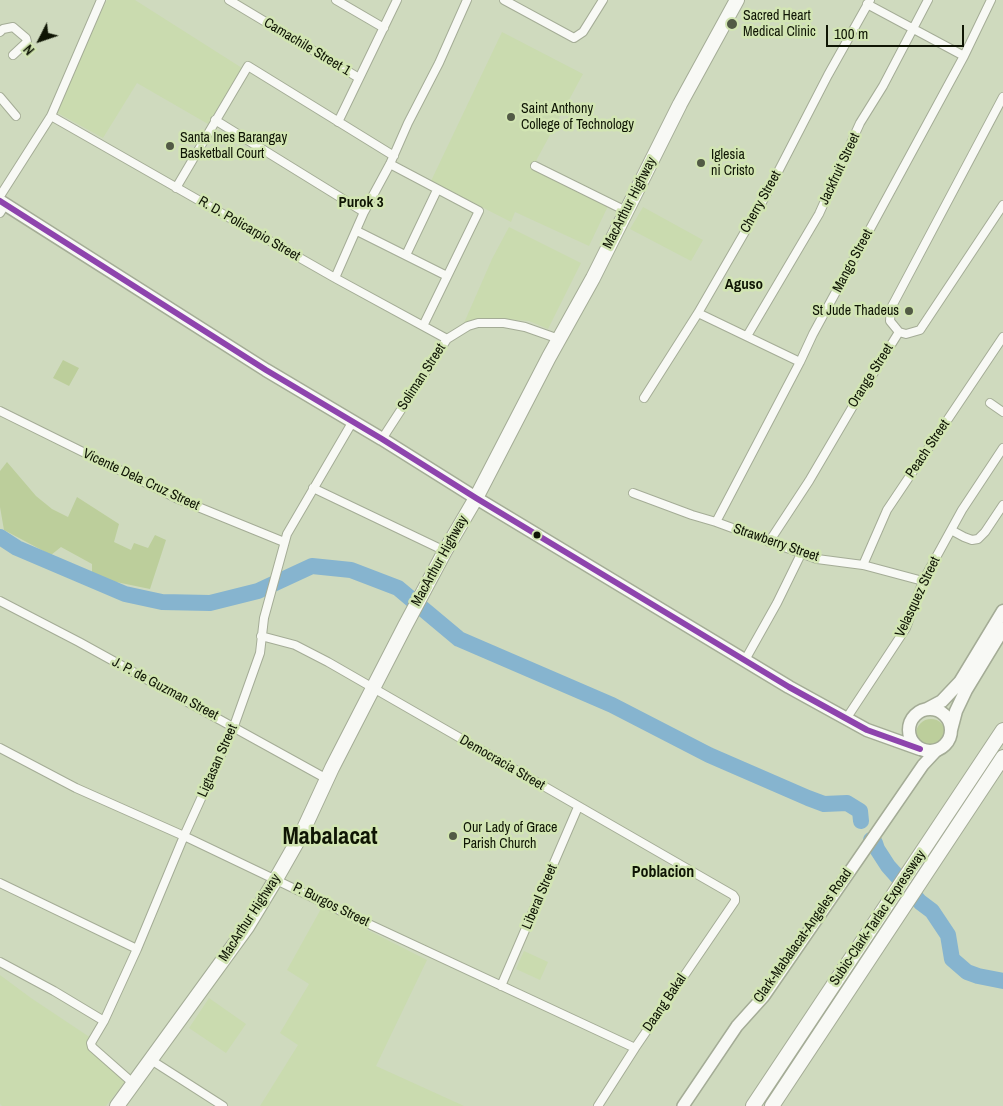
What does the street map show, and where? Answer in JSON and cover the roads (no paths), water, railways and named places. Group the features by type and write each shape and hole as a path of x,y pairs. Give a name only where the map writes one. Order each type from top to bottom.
{"highway":[{"name":"MacArthur Highway","path":"117,1106 247,927 301,835 405,626 476,498 593,278 680,104 737,0"},
{"name":"Subic-Clark-Tarlac Expressway","path":"753,1106 1003,730"},
{"name":"Subic-Clark-Tarlac Expressway","path":"772,1106 1003,757"}],"main road":[{"path":"1,204 266,370 476,498 745,660 867,730 922,750 937,750 947,742 956,711 966,690 1003,629"},
{"path":"882,735 887,736 898,732 915,715 942,701 960,682 1003,611"},
{"path":"927,709 936,710 943,714 949,721 951,730"},
{"path":"910,722 908,731 910,740 922,750"}],"street":[{"path":"1,204 51,116 101,0"},
{"name":"Camachile Street 1","path":"229,0 359,78"},
{"path":"337,0 384,28"},
{"path":"338,122 397,0"},
{"path":"504,0 574,38 582,32 599,2"},
{"name":"Jackfruit Street","path":"747,336 819,214 860,123 883,86 928,0"},
{"name":"Mango Street","path":"716,522 813,334 964,56 992,0"},
{"path":"335,278 364,212 439,64 459,21 464,1"},
{"path":"868,2 964,56"},
{"name":"Cherry Street","path":"644,398 698,313 765,197 868,2"},
{"path":"0,32 3,29 13,27 26,38 27,42 12,55"},
{"path":"176,188 248,66 394,156"},
{"path":"0,97 16,116"},
{"path":"899,332 890,321 891,308 1003,97"},
{"name":"R. D. Policarpio Street","path":"51,116 335,278 447,339"},
{"path":"215,120 364,212"},
{"path":"390,164 479,211 423,326"},
{"path":"535,166 626,211"},
{"path":"406,255 437,190"},
{"name":"Orange Street","path":"769,542 809,481 899,332 906,334 920,330 1003,205"},
{"path":"357,231 447,276"},
{"path":"698,313 800,362"},
{"name":"Soliman Street","path":"382,439 447,339 468,326 478,323 504,323 525,327 559,339"},
{"name":"Peach Street","path":"863,566 887,510 1003,337"},
{"path":"990,403 1003,412"},
{"name":"Vicente Dela Cruz Street","path":"0,411 176,498 284,542"},
{"name":"Ligtasan Street","path":"134,1084 92,1047 92,1043 137,949 184,836 234,726 260,653 264,618 284,542 295,519 352,422"},
{"name":"Velasquez Street","path":"846,719 906,628 922,581 962,510 1003,448"},
{"path":"313,488 445,551"},
{"name":"Strawberry Street","path":"633,492 817,559 863,566 922,581"},
{"path":"951,530 972,540 978,539 1003,505"},
{"path":"745,660 777,603 801,554"},
{"name":"J. P. de Guzman Street","path":"0,602 234,726 328,779"},
{"name":"Democracia Street","path":"262,636 295,644 733,895 735,901"},
{"name":"P. Burgos Street","path":"0,748 76,788 184,836 635,1048"},
{"path":"921,768 922,750"},
{"name":"Clark-Mabalacat-Angeles Road","path":"683,1106 737,1026 764,996 921,768 937,750"},
{"name":"Liberal Street","path":"501,986 578,807"},
{"path":"0,884 137,949"},
{"name":"Daang Bakal","path":"598,1106 735,901"},
{"path":"0,962 104,1021"},
{"path":"151,1060 222,1106"}],"waterway":[{"path":"0,537 17,548 125,594 162,602 210,603 258,591 312,566 351,570 398,588 459,639 612,705 709,755 808,798 824,804 847,803 860,811 861,821"},
{"path":"871,840 875,843 888,866 920,902 932,911 948,935 952,959 967,972 1003,981"}],"place":[{"name":"Sacred Heart Medical Clinic","path":"732,24"},
{"name":"Saint Anthony College of Technology","path":"511,117"},
{"name":"Santa Ines Barangay Basketball Court","path":"170,146"},
{"name":"Iglesia ni Cristo","path":"701,163"},
{"name":"St Jude Thadeus","path":"909,311"},
{"name":"Our Lady of Grace Parish Church","path":"453,836"}],"district":[{"name":"Purok 3","path":"361,203"},
{"name":"Aguso","path":"744,285"},
{"name":"Mabalacat","path":"330,838"},
{"name":"Poblacion","path":"663,873"}]}
